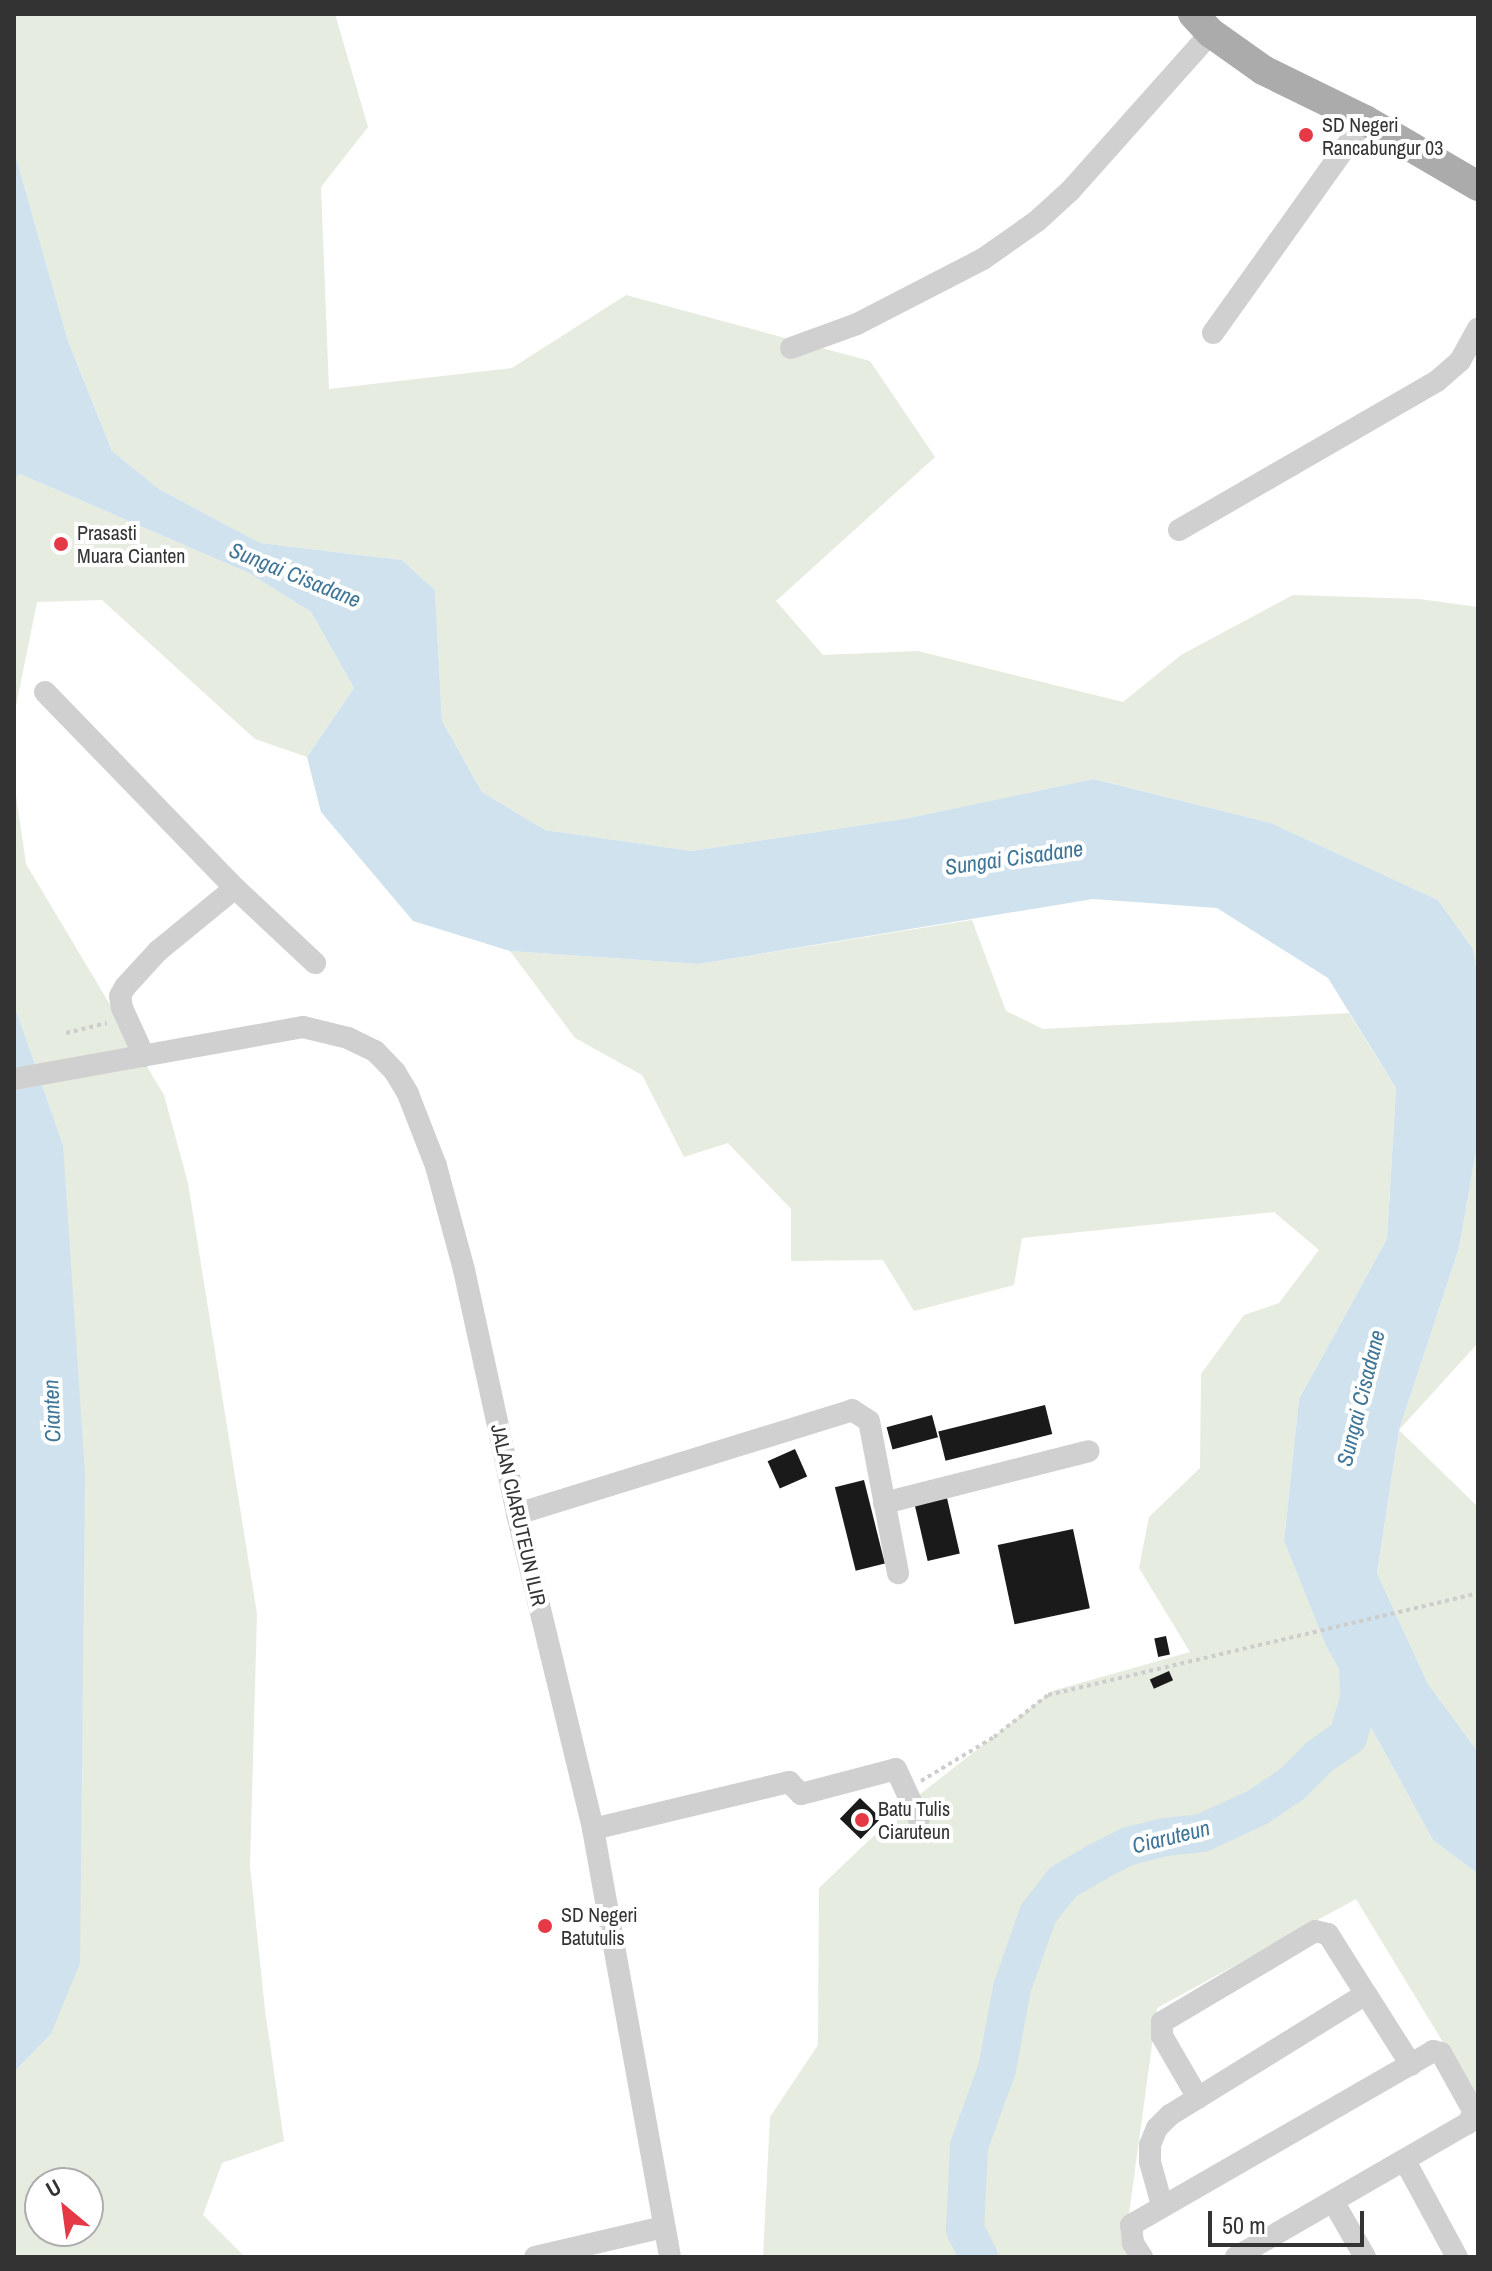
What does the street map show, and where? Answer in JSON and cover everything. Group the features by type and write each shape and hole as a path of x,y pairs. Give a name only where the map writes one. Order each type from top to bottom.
{"main road":[{"path":"1202,24 1263,70 1365,120 1478,186"}],"street":[{"path":"791,348 857,324 983,259 1037,221 1070,191 1202,24"},
{"path":"1213,333 1365,120"},
{"path":"1179,530 1437,381 1460,361 1478,329"},
{"path":"45,692 235,888 315,963"},
{"path":"144,1056 125,1019 120,996 158,951 235,888"},
{"name":"JALAN CIARUTEUN ILIR","path":"14,1079 303,1027 348,1038 375,1051 395,1072 421,1124 436,1166 464,1270 517,1514 593,1829 670,2257"},
{"path":"517,1514 852,1410 869,1421 898,1573"},
{"path":"884,1503 1089,1451"},
{"path":"593,1829 789,1782 801,1794 896,1769 919,1819"},
{"path":"1198,2098 1162,2036 1162,2022 1315,1931 1328,1934 1411,2065"},
{"path":"1162,2205 1150,2162 1150,2145 1157,2128 1198,2098 1366,1994"},
{"path":"1142,2257 1133,2243 1131,2225 1433,2051 1441,2053 1476,2115 1468,2123 1334,2203 1262,2251 1236,2257"},
{"path":"1405,2161 1457,2257"},
{"path":"1334,2203 1365,2257"},
{"path":"535,2257 664,2227"}],"path":[{"path":"66,1033 125,1019"},
{"path":"906,1790 994,1737 1048,1695 1478,1593"}],"shaded area":[{"path":"14,14 335,14 368,127 321,187 329,389 512,368 626,295 870,361 935,457 776,601 823,655 918,651 1123,702 1181,655 1293,595 1419,599 1478,607 1478,979 1473,949 1438,900 1271,823 1095,779 909,818 692,851 545,830 482,792 442,721 435,590 402,560 260,543 159,489 112,451 68,341 14,150"},
{"path":"20,474 249,573 311,612 354,688 307,757 255,739 102,600 37,602 14,716 14,479"},
{"path":"14,782 26,864 164,1095 188,1183 257,1614 250,1866 265,2010 284,2141 222,2163 203,2215 245,2257 14,2257 14,2072 51,2034 63,1145 14,1004"},
{"path":"972,920 1006,1011 1043,1029 1349,1013 1396,1088 1387,1239 1299,1399 1284,1541 1326,1646 1433,1840 1478,1874 1478,2100 1356,1899 1157,2008 1128,2221 1143,2257 763,2257 770,2117 818,2045 819,1888 905,1806 1052,1691 1190,1652 1139,1568 1149,1517 1200,1468 1201,1374 1244,1315 1279,1303 1319,1250 1274,1212 1022,1238 1014,1285 914,1311 883,1260 791,1261 791,1209 728,1143 684,1157 642,1075 575,1038 510,951 699,964"},
{"path":"1478,1140 1478,1343 1399,1430 1459,1248"},
{"path":"1399,1430 1478,1507 1478,1752 1428,1684 1377,1573"}],"water":[{"name":"Sungai Cisadane","path":"14,150 68,341 112,451 159,489 260,543 402,560 435,590 442,721 482,792 545,830 692,851 909,818 1094,779 1271,823 1438,900 1473,949 1478,979 1478,1140 1459,1248 1399,1430 1377,1573 1428,1684 1478,1752 1478,1874 1433,1840 1326,1646 1284,1541 1299,1399 1387,1239 1396,1088 1328,978 1217,908 1093,899 699,964 510,951 413,921 321,812 307,757 354,688 311,612 249,573 20,474 14,479"},
{"name":"Cianten","path":"14,1004 63,1145 85,1474 80,1963 51,2034 14,2072"}],"building":[{"path":"1045,1405 1052,1434 946,1461 938,1432"},
{"path":"932,1415 938,1437 893,1449 887,1427"},
{"path":"795,1449 807,1476 780,1489 768,1461"},
{"path":"864,1480 885,1563 856,1571 835,1487"},
{"path":"947,1498 960,1554 928,1561 915,1505"},
{"path":"1073,1529 1090,1608 1015,1624 998,1545"},
{"path":"1166,1636 1170,1655 1158,1657 1154,1638"},
{"path":"1169,1671 1173,1680 1154,1689 1150,1680"},
{"path":"860,1798 881,1818 861,1839 840,1819"}],"waterway":[{"name":"Ciaruteun","path":"979,2257 965,2229 969,2146 997,2069 1012,1988 1038,1914 1063,1882 1097,1862 1129,1846 1165,1837 1202,1833 1258,1807 1292,1784 1319,1757 1348,1737 1359,1699 1358,1652"}],"place":[{"name":"SD Negeri Rancabungur 03","path":"1306,135"},
{"name":"Prasasti Muara Cianten","path":"61,544"},
{"name":"Batu Tulis Ciaruteun","path":"862,1820"},
{"name":"SD Negeri Batutulis","path":"545,1926"}]}
